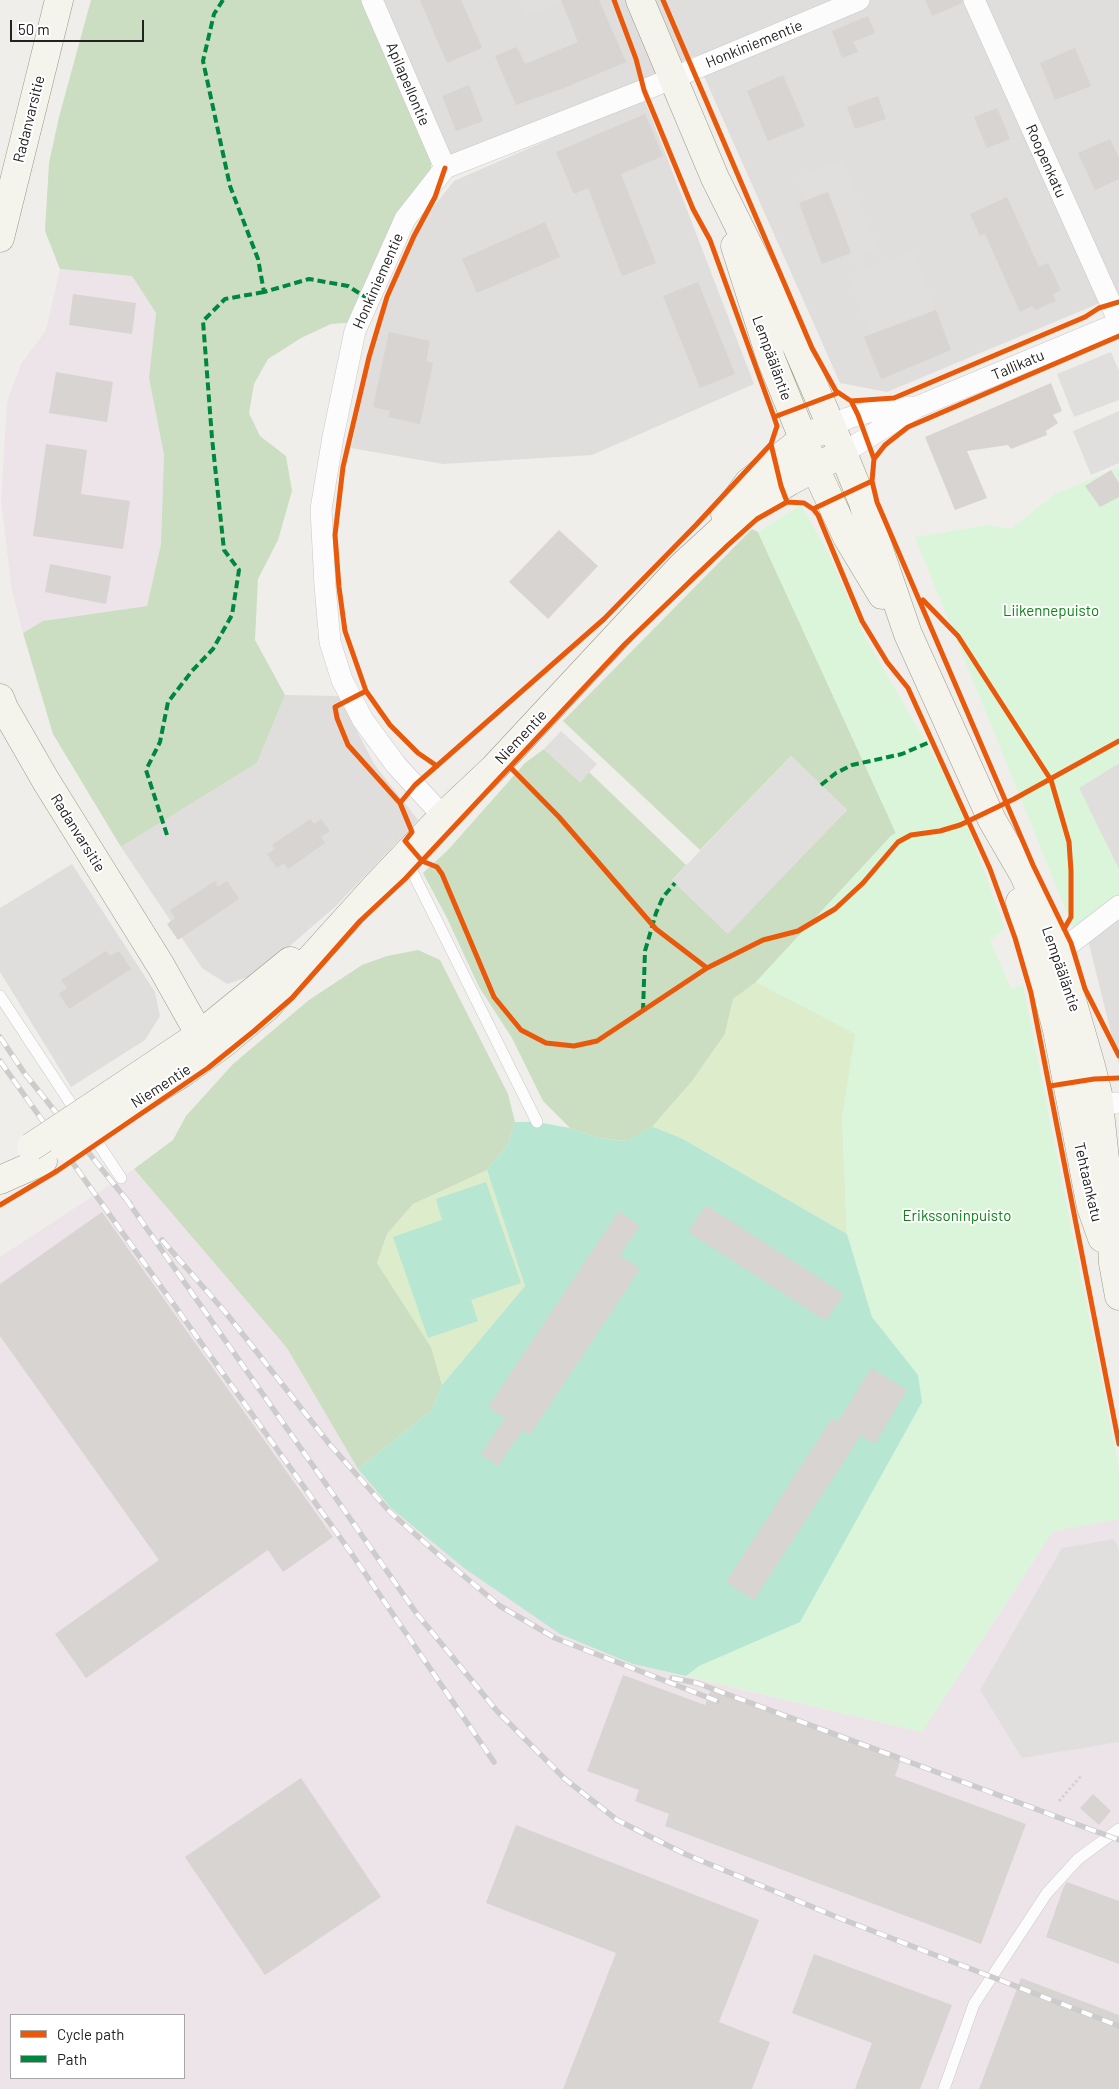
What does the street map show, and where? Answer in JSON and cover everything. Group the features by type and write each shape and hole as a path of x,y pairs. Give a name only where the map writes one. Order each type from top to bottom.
{"main road":[{"name":"Radanvarsitie","path":"0,238 59,0"},
{"name":"Lempääläntie","path":"640,0 715,178 782,313 830,427 843,453 862,500 908,634 993,821 1024,875 1048,957 1110,1115"},
{"name":"Lempääläntie","path":"715,178 745,283 772,359 815,468 846,537 908,634"},
{"name":"Niementie","path":"698,551 749,482 803,439 830,427"},
{"name":"Niementie","path":"0,1179 213,1038 267,1007 443,816 494,768 698,551 744,509 843,453"},
{"name":"Radanvarsitie","path":"0,698 46,781 161,966 213,1038"},
{"name":"Lempääläntie","path":"1048,957 1057,1030 1073,1116"},
{"name":"Tehtaankatu","path":"1110,1115 1113,1263 1119,1296"},
{"name":"Tehtaankatu","path":"1073,1116 1091,1207 1113,1263"}],"street":[{"name":"Apilapellontie","path":"372,0 445,168"},
{"name":"Honkiniementie","path":"443,816 396,765 363,720 342,680 330,642 321,509 333,437 355,332 405,219 445,168 859,0"},
{"name":"Roopenkatu","path":"974,0 1119,322"},
{"name":"Tallikatu","path":"843,453 917,407 1119,322"},
{"name":"Tallikatu","path":"830,427 848,418 869,412 917,407"},
{"path":"1048,957 1119,906"},
{"path":"1073,1116 1110,1115"}],"lane":[{"path":"405,857 537,1122"},
{"path":"0,996 121,1178"},
{"path":"944,2089 974,2004 1047,1893 1078,1859 1119,1829"}],"path":[{"path":"1059,1801 1080,1776"}],"shaded area":[{"path":"375,0 1119,0 1119,295 887,392 840,383 695,56 462,161 441,158"},
{"path":"519,0 561,0 561,1 526,16"},
{"path":"644,98 754,384 592,455 443,464 351,448 378,326 423,220 454,181"},
{"path":"843,160 878,250 853,259 828,192 805,200 797,177"},
{"path":"914,251 936,310 870,334 848,275"},
{"path":"60,269 132,276 156,313 149,378 164,455 161,544 147,606 44,621 23,633 12,591 1,501 7,402 21,364 46,330"},
{"path":"1111,352 1119,371 1119,400 1074,417 1057,374"},
{"path":"1119,411 1119,463 1091,475 1073,431"},
{"path":"285,695 339,696 374,764 418,820 335,907 257,974 227,984 202,968 121,847 257,763"},
{"path":"561,731 597,764 580,782 544,749"},
{"path":"791,756 847,810 728,934 672,880"},
{"path":"1119,763 1119,872 1079,788"},
{"path":"72,864 155,992 160,1016 145,1040 71,1087 0,972 0,908"},
{"path":"1119,908 1119,1065 1088,940"},
{"path":"134,1169 287,1348 358,1469 391,1508 633,1664 922,1732 1053,1531 1119,1519 1119,2089 0,2089 0,1257"},
{"path":"1114,1539 1119,1550 1119,1742 1022,1758 980,1690 1062,1548"}],"green space":[{"path":"91,0 362,0 431,156 431,168 357,322 331,324 301,338 268,359 254,384 249,413 260,436 286,456 292,491 278,540 258,579 255,640 285,695 257,763 121,847 53,734 23,633 43,621 147,606 161,544 164,455 149,378 156,313 132,276 60,269 45,231 49,163 59,117"},
{"name":"Liikennepuisto","path":"1119,467 1119,763 1079,788 1119,869 1119,906 1077,938 915,537 988,525 1011,529 1055,494"},
{"name":"Erikssoninpuisto","path":"801,505 829,554 865,637 957,796 1005,929 990,940 1011,989 1023,985 1119,1468 1119,1519 1053,1531 922,1732 686,1676 699,1666 918,1375 872,1317 847,1234 842,1118 855,1034 756,982 891,836 896,833 758,532"},
{"path":"752,529 758,532 896,833 891,836 756,982 733,999 725,1034 692,1081 652,1127 627,1141 599,1138 570,1128 543,1101 512,1038 479,987 447,918 423,873 448,850 525,763 544,749 580,782 589,772 686,865 672,880 727,933 847,810 791,756 700,850 563,721"},
{"path":"418,950 440,960 508,1094 515,1122 508,1144 487,1170 413,1204 387,1234 377,1263 431,1347 442,1385 432,1410 358,1469 287,1348 134,1169 173,1140 186,1116 233,1064 309,1000 362,965 387,956"},
{"path":"756,982 856,1033 842,1118 847,1234 683,1139 652,1127 692,1081 725,1034 733,999"},
{"path":"515,1122 537,1122 570,1128 599,1138 626,1141 652,1127 656,1128 683,1139 847,1234 872,1317 918,1375 922,1402 800,1622 699,1666 686,1676 633,1664 560,1634 464,1568 391,1508 358,1469 432,1410 442,1385 525,1286 487,1170 508,1144"},
{"path":"487,1170 525,1286 442,1385 431,1347 377,1263 387,1234 413,1204"},
{"path":"486,1182 521,1283 471,1300 478,1321 428,1338 393,1237 442,1220 436,1199"}],"building":[{"path":"420,0 461,0 482,48 447,63"},
{"path":"561,0 599,0 626,62 564,88 516,105 495,56 517,47 525,64 578,42"},
{"path":"925,0 962,0 962,3 932,16"},
{"path":"868,16 875,33 853,42 858,52 842,58 832,31"},
{"path":"1075,48 1091,86 1055,100 1040,63"},
{"path":"783,75 805,126 768,141 747,91"},
{"path":"469,85 483,121 456,131 442,96"},
{"path":"878,96 886,119 855,129 847,107"},
{"path":"997,108 1010,139 987,148 974,117"},
{"path":"645,114 663,156 621,174 656,263 622,276 588,188 574,194 556,152"},
{"path":"1110,139 1119,158 1119,179 1095,190 1078,153"},
{"path":"828,192 851,253 822,264 799,203"},
{"path":"1007,197 1039,267 1048,263 1061,290 1053,294 1056,301 1035,310 1032,306 1020,312 985,234 980,236 970,214"},
{"path":"545,222 560,257 477,293 462,259"},
{"path":"698,282 735,374 700,388 663,296"},
{"path":"73,294 136,303 132,334 69,325"},
{"path":"936,310 951,350 881,379 864,337"},
{"path":"389,332 430,341 426,361 433,363 420,424 388,417 390,411 373,407"},
{"path":"56,372 113,382 107,422 49,413"},
{"path":"1051,383 1062,411 1053,415 1058,423 1046,431 1047,435 1011,449 1008,445 967,451 987,498 955,510 925,437"},
{"path":"46,444 87,450 81,494 130,501 123,549 33,536"},
{"path":"1111,470 1119,483 1119,497 1100,507 1085,486"},
{"path":"559,530 598,566 548,619 509,582"},
{"path":"50,564 111,576 106,604 45,592"},
{"path":"310,819 314,824 321,819 330,831 321,837 325,843 288,869 284,863 277,868 267,854 275,849 272,845"},
{"path":"215,881 218,887 227,881 239,899 178,940 167,924 175,918 170,910"},
{"path":"106,951 110,956 119,951 131,969 69,1009 59,994 67,988 61,980"},
{"path":"706,1205 844,1294 826,1321 688,1232"},
{"path":"619,1211 640,1226 620,1255 640,1269 530,1435 523,1430 498,1466 481,1454 505,1418 488,1407"},
{"path":"102,1212 333,1537 283,1572 268,1550 86,1678 55,1634 159,1560 0,1336 0,1284"},
{"path":"871,1368 907,1390 875,1444 861,1435 754,1600 726,1582 832,1418 838,1422"},
{"path":"623,1675 705,1705 712,1686 902,1756 895,1776 1026,1824 981,1944 665,1826 669,1814 635,1801 639,1790 587,1771"},
{"path":"301,1778 381,1897 265,1975 185,1857"},
{"path":"1093,1794 1111,1811 1099,1825 1080,1808"},
{"path":"516,1825 759,1920 719,2022 770,2042 752,2089 563,2089 616,1953 486,1903"},
{"path":"1067,1882 1119,1901 1119,1964 1046,1937"},
{"path":"814,1954 952,2005 920,2089 855,2089 872,2043 792,2013"},
{"path":"1021,1978 1119,2015 1119,2089 979,2089"}],"railway":[{"path":"0,1037 25,1074 130,1204"},
{"path":"0,1061 349,1550 494,1762"},
{"path":"126,1199 417,1614 497,1711 565,1779 617,1820 685,1854 839,1918 1119,2026"},
{"path":"162,1240 226,1313 331,1446 390,1512 447,1562 500,1606 555,1638 717,1701"},
{"path":"672,1678 697,1683 1119,1840"}],"marked path":[{"path":"223,0 214,14 203,61 230,186 258,259 264,292 309,279 348,286 370,300"},
{"path":"167,835 146,770 160,742 168,702 192,671 213,649 232,615 239,570 224,550 212,438 203,321 225,299 264,292"},
{"path":"821,785 836,773 852,765 902,754 932,741"},
{"path":"643,1011 645,951 656,913 663,897 675,883"}],"cycle path":[{"path":"614,0 636,59 644,90 693,209 710,240 774,417 777,426 771,444 781,486 787,502 804,503 818,515 862,621 887,662 908,688 990,869 1015,938 1031,993 1119,1444"},
{"path":"663,0 812,348 836,391 851,401 858,415 874,459 872,481 877,502 1033,865 1071,943 1085,989 1119,1056"},
{"path":"366,691 345,631 339,587 335,535 343,467 369,357 387,297 414,236 435,197 445,168"},
{"path":"851,401 894,398 1085,317 1099,308 1119,302"},
{"path":"874,459 885,445 908,427 1119,336"},
{"path":"774,417 838,393"},
{"path":"771,444 696,525 604,619 415,785 400,803 412,832 405,841 422,861 437,867 442,874 494,997 521,1030 546,1043 574,1046 597,1041 707,968 763,940 798,931 835,909 863,883 898,842 911,835 940,831 960,825 1014,799 1119,741"},
{"path":"813,509 872,481"},
{"path":"0,1205 57,1171 208,1068 292,998 360,921 405,879 625,644 757,519 787,502"},
{"path":"923,600 958,636 1051,780 1069,842 1071,917 1064,929"},
{"path":"400,803 348,745 337,718 335,707 366,691 390,725 418,753 437,766"},
{"path":"511,768 559,817 656,929 707,968"},
{"path":"1050,1086 1094,1079 1119,1078"}]}
